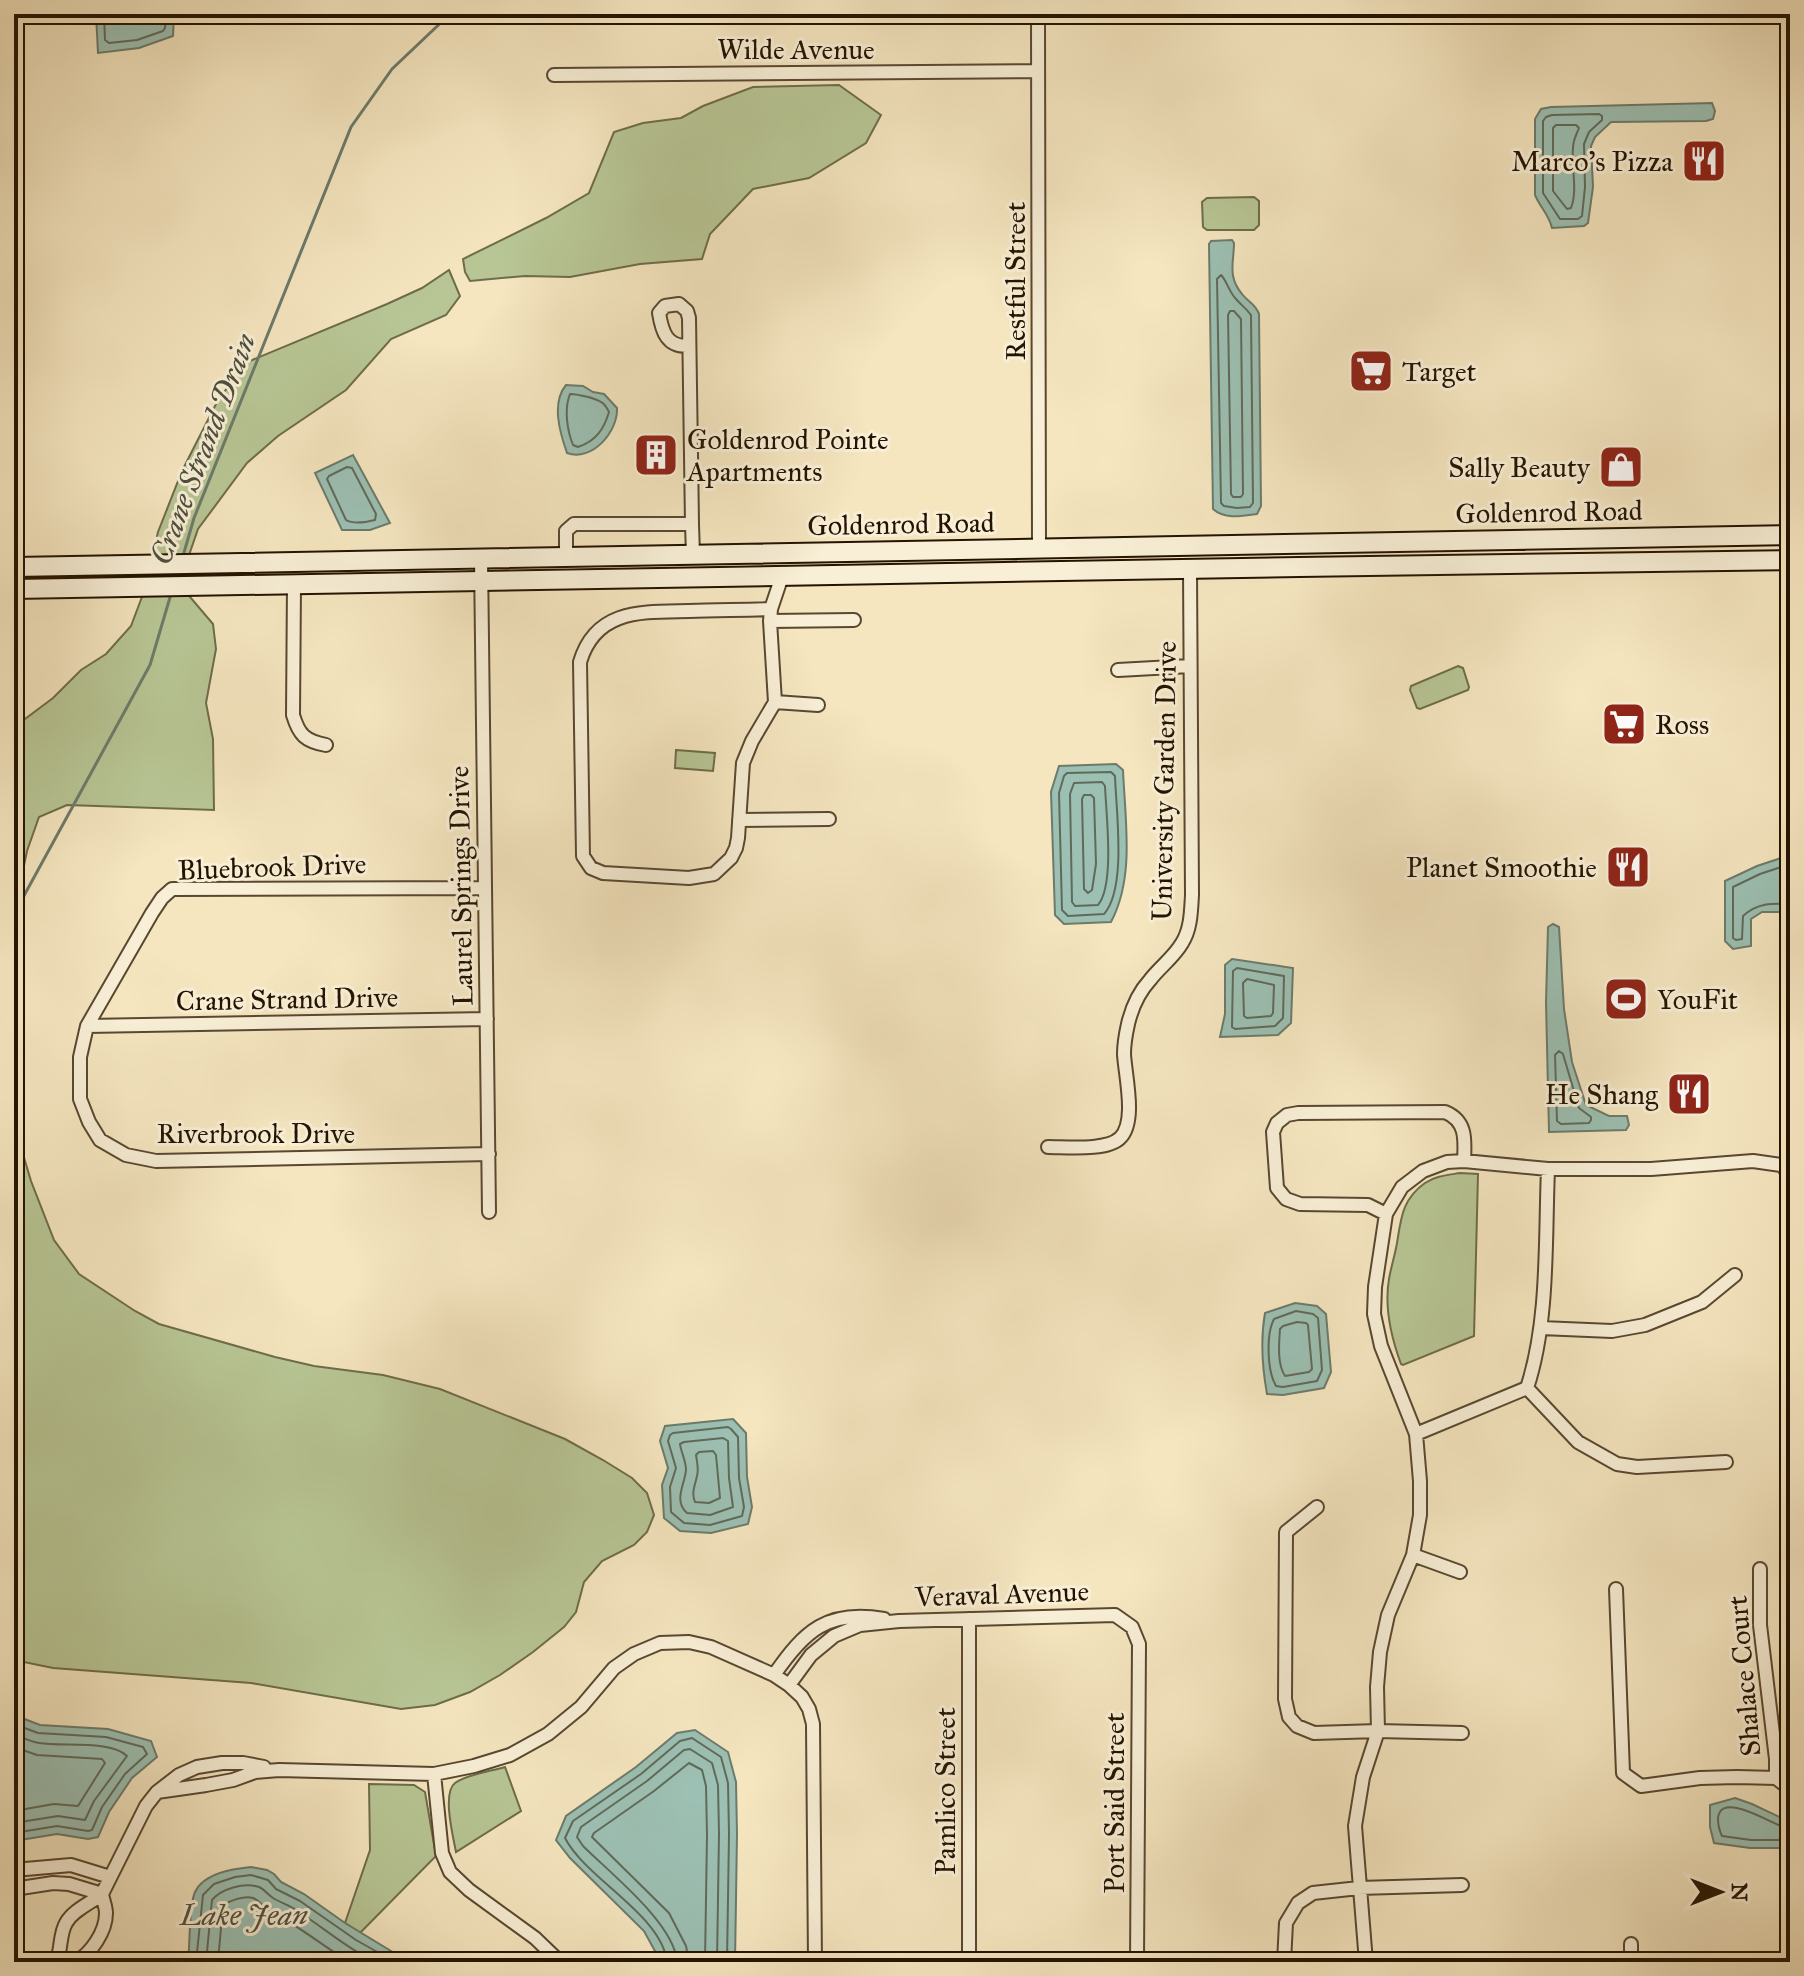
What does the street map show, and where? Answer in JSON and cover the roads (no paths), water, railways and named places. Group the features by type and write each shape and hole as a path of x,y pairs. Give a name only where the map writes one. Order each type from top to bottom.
{"main road":[{"name":"Goldenrod Road","path":"14,567 159,575 213,574 298,562 1790,535"},
{"path":"1190,569 1208,558 1295,555 1330,544"},
{"path":"899,575 936,562 1024,562 1039,549"},
{"path":"782,576 798,562 889,561 916,552"},
{"path":"294,584 313,571 443,559"},
{"name":"Goldenrod Road","path":"213,574 294,584 1790,560"},
{"path":"1702,561 1735,569 1790,570"},
{"name":"Goldenrod Road","path":"14,589 119,587 159,575"}],"street":[{"name":"Restful Street","path":"1038,14 1039,549"},
{"name":"Wilde Avenue","path":"554,75 1038,71"},
{"path":"688,346 693,555"},
{"path":"566,557 566,531 574,524 692,524"},
{"path":"1448,565 1449,542"},
{"name":"Laurel Springs Drive","path":"481,559 489,1212"},
{"name":"University Garden Drive","path":"1048,1147 1102,1146 1122,1137 1128,1121 1124,1051 1128,1023 1136,999 1184,941 1188,931 1192,895 1190,569"},
{"path":"782,576 771,615 775,702 743,763 738,838 734,854 709,876 689,878 603,873 591,868 583,856 580,662 583,652 601,629 638,612 748,610 771,615 854,620"},
{"path":"294,584 293,715 297,730 311,742 326,745"},
{"path":"1118,670 1190,666"},
{"path":"775,702 818,705"},
{"path":"739,820 829,819"},
{"name":"Bluebrook Drive","path":"87,1026 152,913 172,889 485,888"},
{"name":"Crane Strand Drive","path":"87,1026 487,1019"},
{"name":"Riverbrook Drive","path":"87,1026 80,1057 80,1099 100,1140 126,1155 156,1161 489,1154"},
{"path":"1386,1214 1368,1205 1300,1204 1286,1199 1277,1188 1273,1132 1277,1123 1287,1115 1298,1113 1445,1112 1454,1116 1466,1135 1464,1161"},
{"path":"1366,1962 1355,1826 1363,1777 1378,1731 1377,1687 1388,1615 1413,1555 1420,1515 1416,1434 1381,1346 1374,1314 1386,1214 1402,1187 1423,1171 1447,1162 1548,1169 1651,1169 1753,1161 1787,1166"},
{"path":"1416,1434 1527,1388 1535,1365 1541,1328 1548,1169"},
{"path":"1541,1328 1612,1331 1645,1325 1702,1302 1735,1275"},
{"path":"1527,1388 1578,1442 1617,1464 1637,1467 1726,1462"},
{"path":"1317,1507 1286,1532 1285,1699 1289,1717 1297,1726 1314,1733 1462,1733"},
{"path":"1413,1555 1460,1572"},
{"name":"Shalace Court","path":"1760,1569 1760,1625 1776,1778"},
{"path":"1616,1589 1623,1773 1641,1786 1700,1778 1776,1778 1790,1789"},
{"name":"Veraval Avenue","path":"774,1675 791,1650 812,1630 838,1618 866,1615 899,1621"},
{"name":"Veraval Avenue","path":"789,1685 811,1655 834,1636 860,1625 899,1621 1115,1615 1132,1627 1139,1644"},
{"name":"Pamlico Street","path":"969,1619 969,1962"},
{"path":"157,1792 279,1770 434,1774 474,1766 510,1755 548,1734 581,1707 614,1668 634,1654 660,1643 689,1642 711,1647 774,1675 802,1697 809,1709 813,1724 815,1962"},
{"name":"Port Said Street","path":"1137,1962 1139,1644"},
{"path":"56,1962 66,1923 74,1913 102,1894 146,1806 157,1792 179,1775 197,1767 243,1763 279,1770"},
{"path":"434,1774 442,1853 450,1872 469,1890 535,1938 560,1962"},
{"path":"14,1870 71,1865 110,1877"},
{"path":"14,1889 53,1883 69,1884 102,1894"},
{"path":"1284,1962 1286,1923 1298,1903 1313,1893 1359,1888 1462,1885"},
{"path":"76,1962 95,1943 103,1927 106,1914 102,1894"},
{"path":"1631,1944 1631,1962"}],"water":[{"path":"96,14 174,14 173,36 139,48 98,53"},
{"path":"1712,103 1715,111 1713,119 1706,121 1611,122 1595,137 1591,146 1593,187 1588,223 1584,226 1552,228 1535,195 1535,119 1541,109"},
{"path":"1232,240 1234,281 1259,314 1261,506 1257,514 1234,516 1223,515 1213,509 1209,244 1211,241"},
{"path":"566,385 583,386 604,394 617,408 608,435 586,453 567,453 562,436 558,409 561,392"},
{"path":"353,455 390,523 370,530 342,530 315,473"},
{"path":"1116,764 1123,770 1127,848 1118,905 1111,922 1064,924 1055,915 1051,792 1059,766"},
{"path":"1790,857 1790,912 1762,912 1751,919 1751,946 1733,949 1725,941 1725,881"},
{"path":"1553,924 1559,927 1564,1009 1572,1062 1586,1105 1609,1116 1627,1116 1629,1125 1626,1130 1549,1132 1546,1002 1548,927"},
{"path":"1232,959 1293,968 1291,1023 1278,1035 1220,1037 1225,1014 1225,965"},
{"path":"1295,1303 1317,1306 1326,1314 1331,1372 1324,1388 1283,1395 1267,1394 1262,1354 1265,1313"},
{"path":"733,1419 746,1433 747,1477 752,1507 748,1524 711,1533 680,1531 664,1518 662,1485 668,1468 660,1441 665,1426"},
{"path":"14,1715 40,1725 108,1729 151,1741 157,1757 132,1778 109,1812 98,1837 88,1839 57,1834 14,1841"},
{"path":"695,1730 728,1752 736,1782 735,1962 661,1962 644,1931 570,1858 556,1840 566,1816 636,1767 677,1733"},
{"path":"1735,1798 1790,1822 1790,1848 1750,1848 1714,1843 1710,1805"},
{"name":"Lake Jean","path":"251,1867 274,1874 281,1882 409,1962 188,1962 195,1892 212,1876"}],"waterway":[{"name":"Crane Strand Drain","path":"183,556 194,518 351,127 392,69 450,14"},
{"name":"Crane Strand Drain","path":"14,914 150,665 171,594"}],"place":[{"name":"Marco's Pizza","path":"1704,161"},
{"name":"Target","path":"1371,371"},
{"name":"Goldenrod Pointe Apartments","path":"656,455"},
{"name":"Sally Beauty","path":"1621,467"},
{"name":"Ross","path":"1624,724"},
{"name":"Planet Smoothie","path":"1628,867"},
{"name":"YouFit","path":"1626,999"},
{"name":"He Shang","path":"1689,1094"}]}
